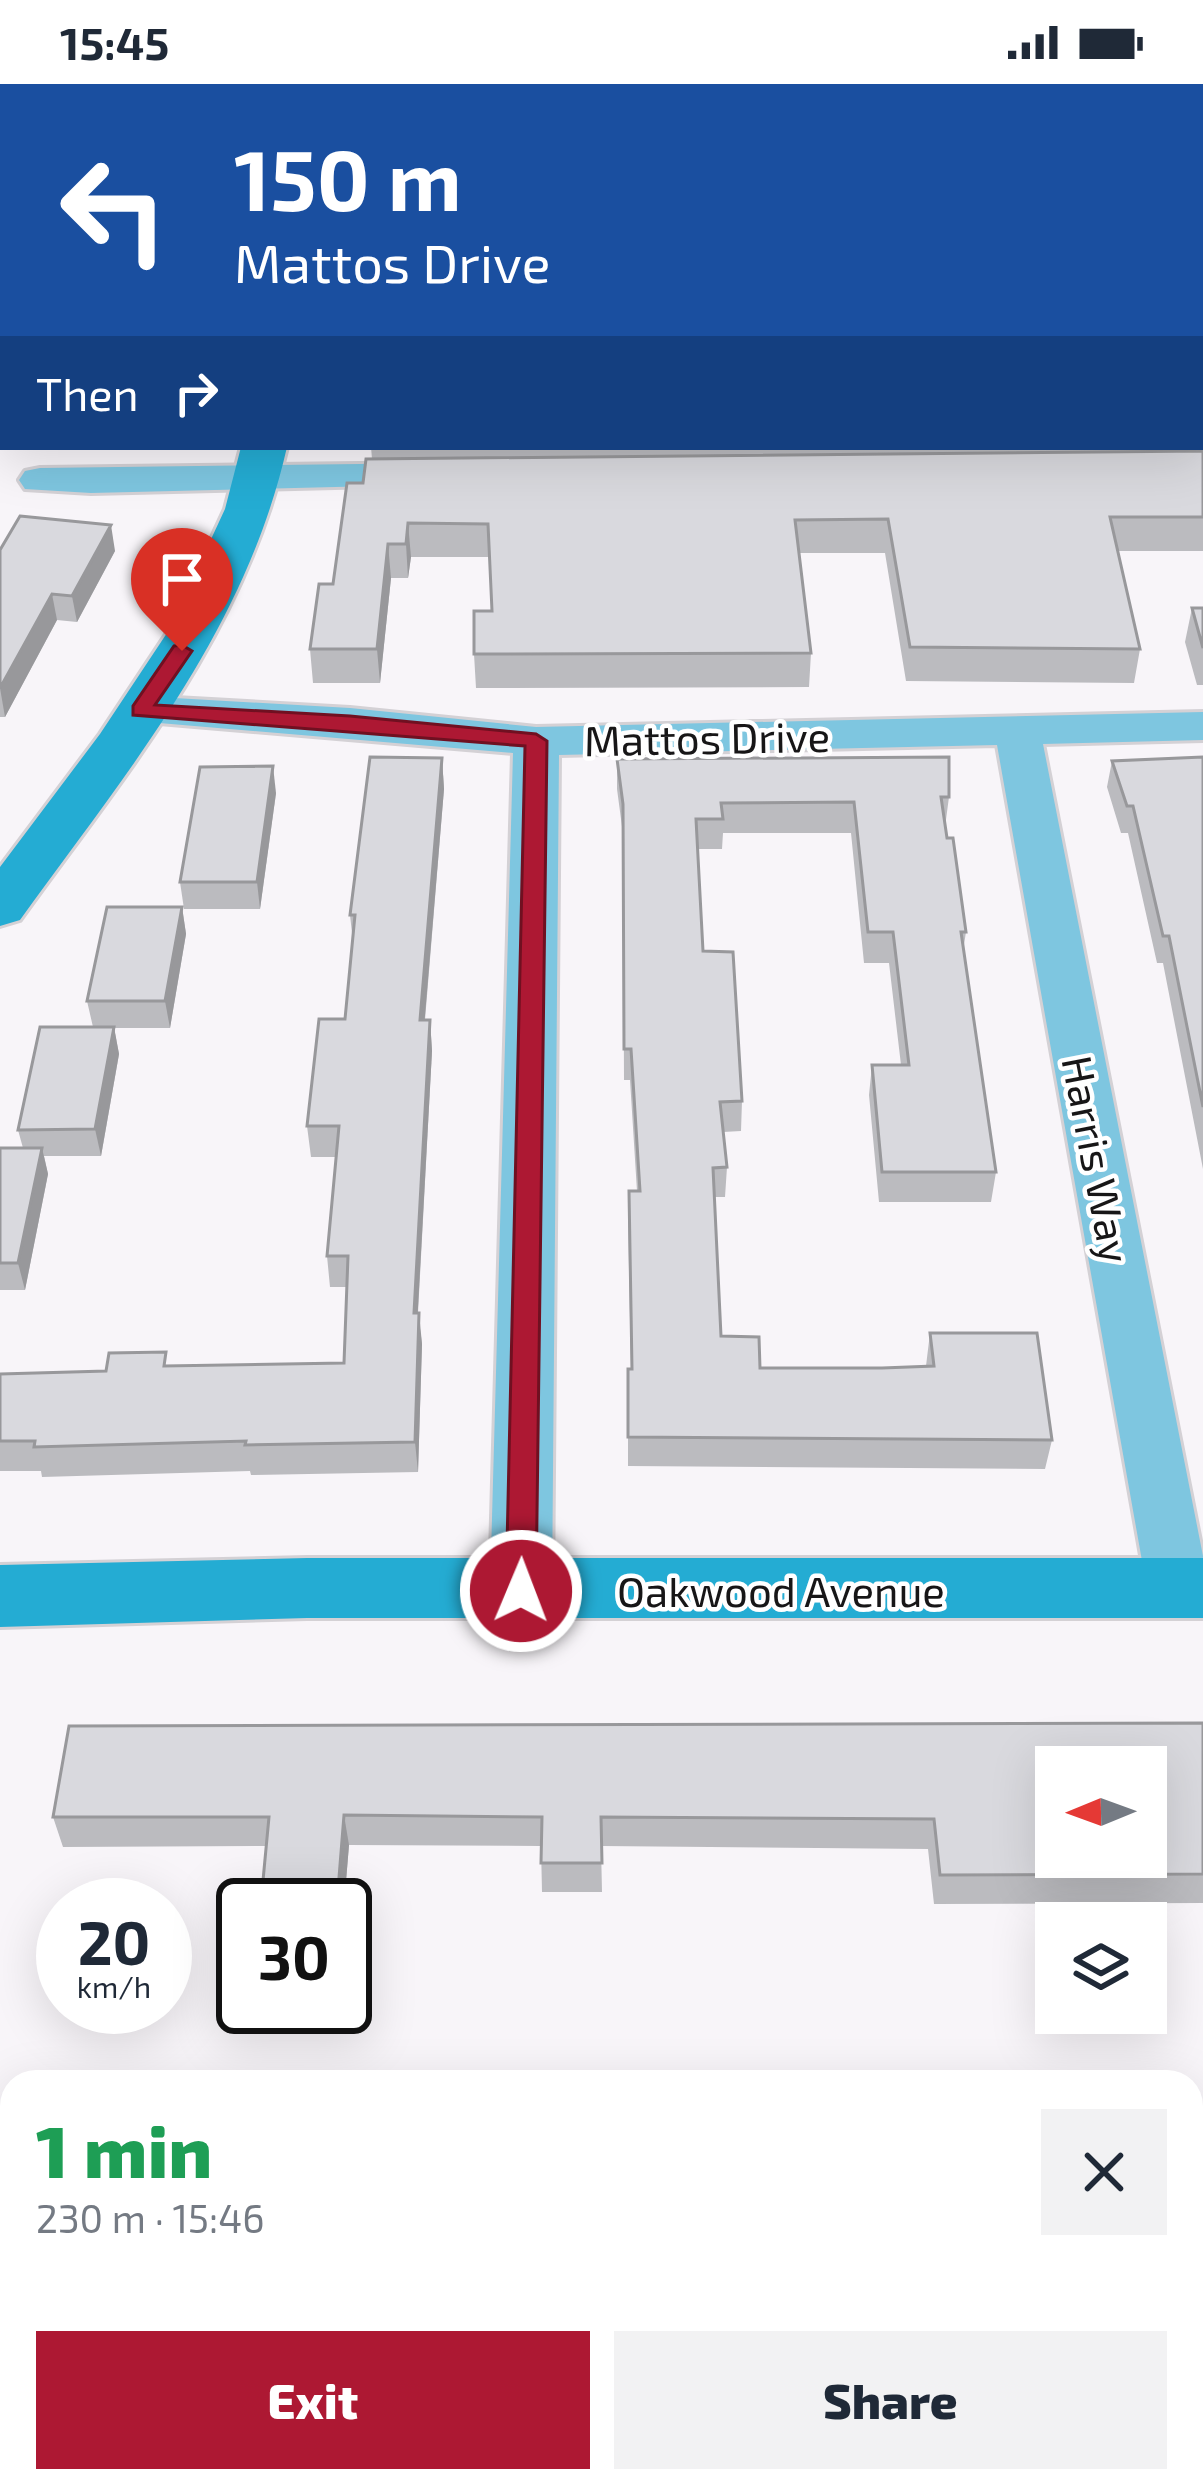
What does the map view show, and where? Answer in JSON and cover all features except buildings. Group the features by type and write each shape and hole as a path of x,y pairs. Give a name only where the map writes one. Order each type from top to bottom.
{"main road":[{"path":"0,907 202,621 242,537 262,461"},
{"name":"Oakwood Avenue","path":"0,1596 307,1588 1191,1588"}],"street":[{"path":"40,480 187,483 262,461 483,474"},
{"name":"Mattos Drive","path":"140,710 350,722 536,741 1203,726"},
{"name":"Harris Way","path":"1017,730 1191,1588"},
{"path":"521,1591 536,741"}],"route":[{"path":"182,651 140,710 350,722 536,741 521,1591"}]}
